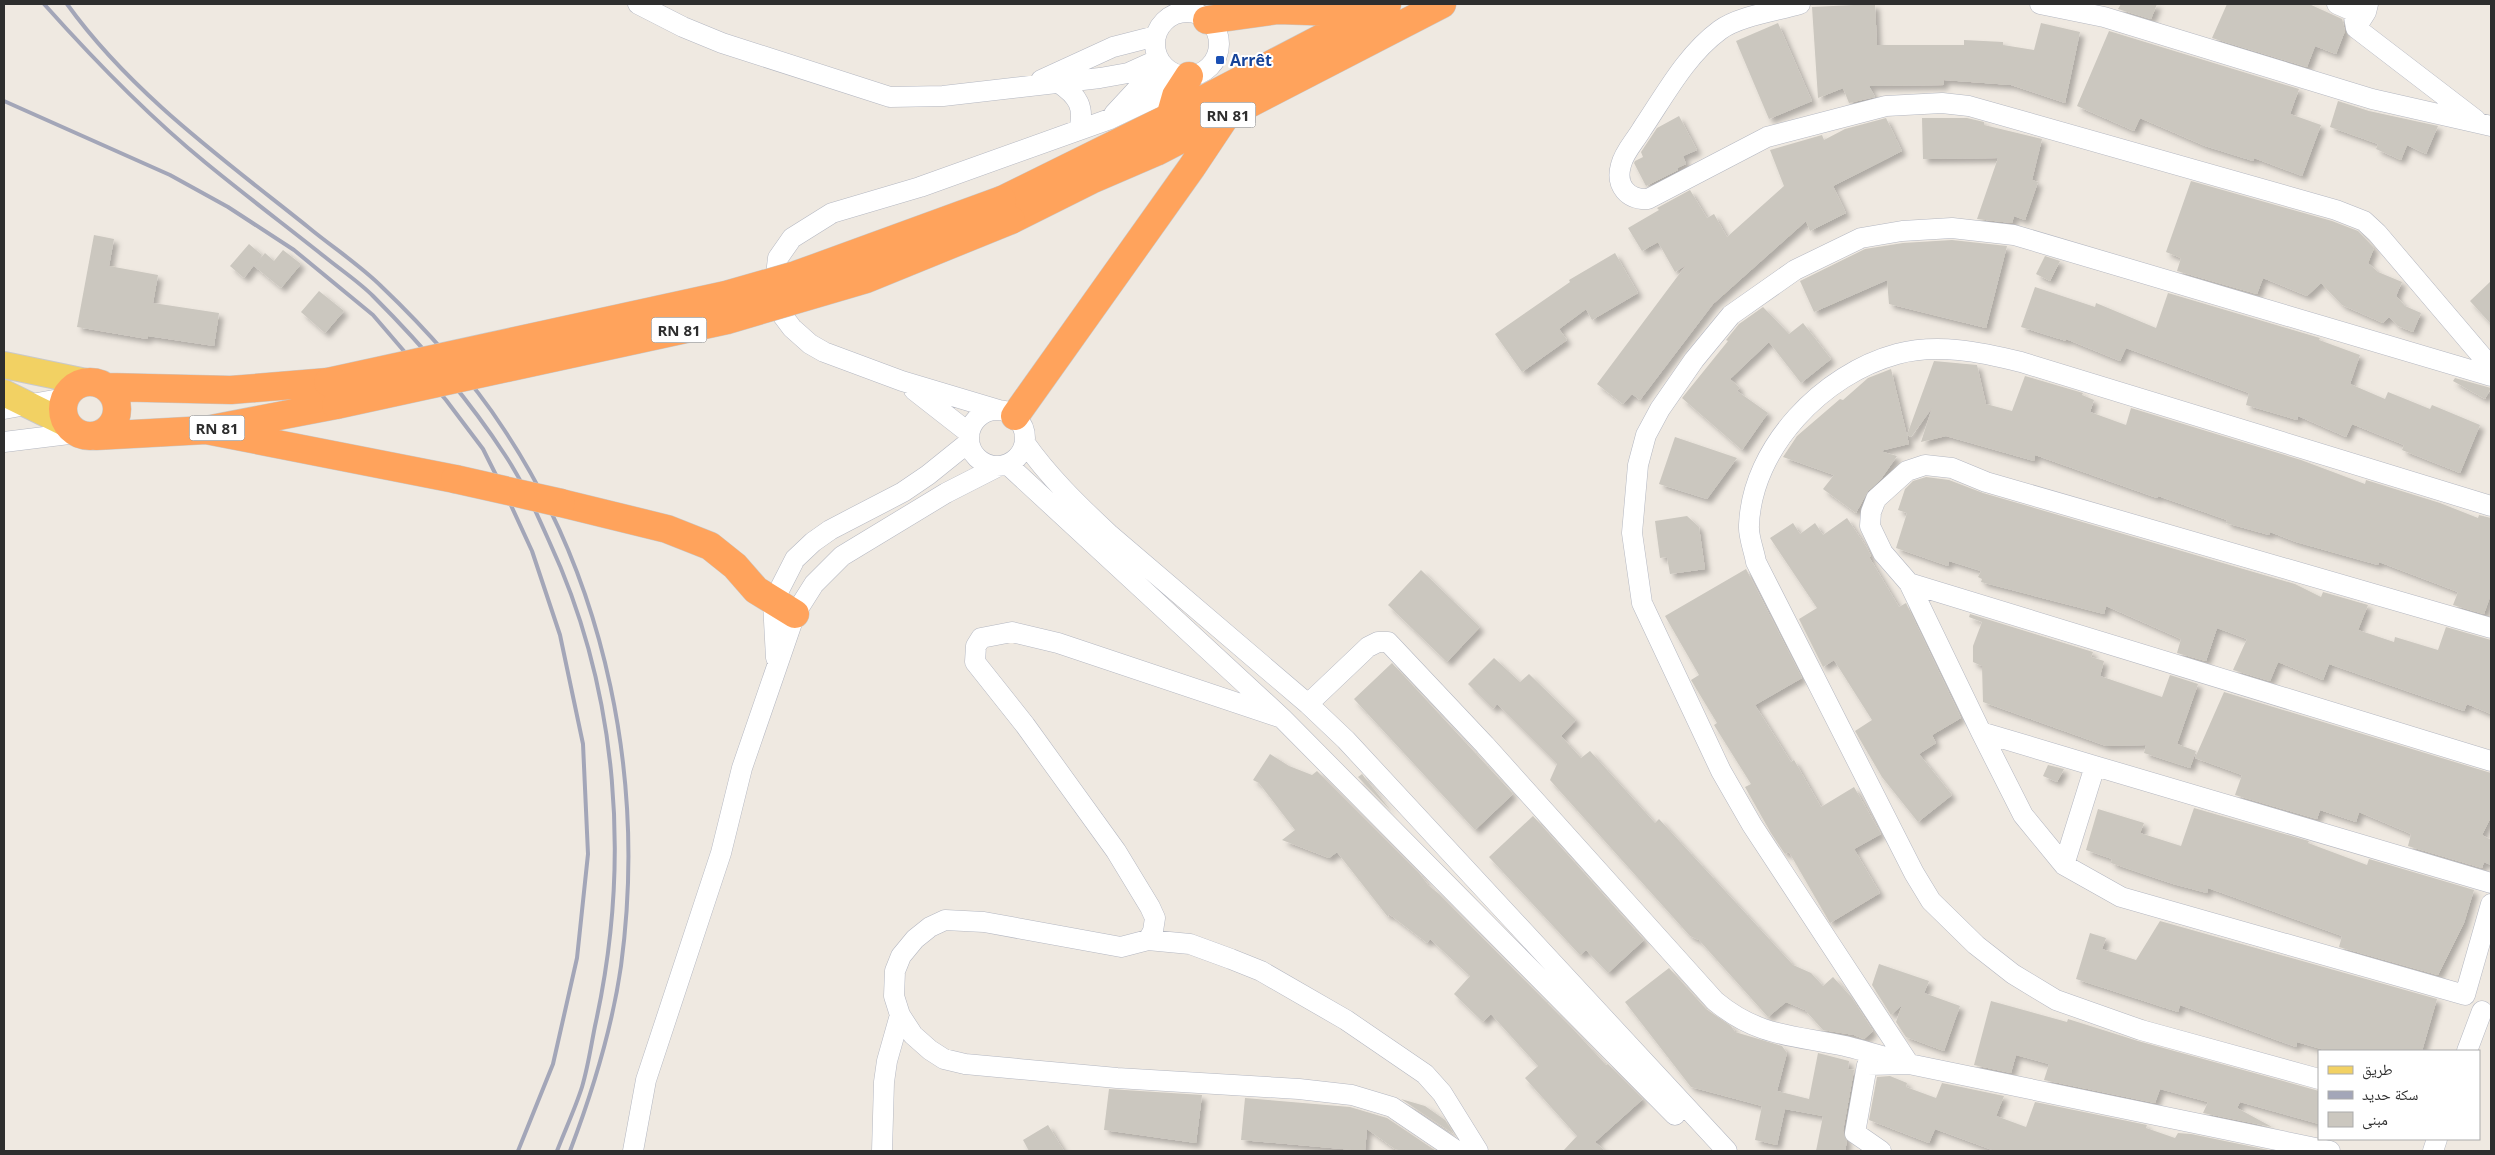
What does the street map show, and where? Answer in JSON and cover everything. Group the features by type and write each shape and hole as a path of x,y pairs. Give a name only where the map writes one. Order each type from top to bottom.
{"highway":[{"name":"RN 81","path":"1006,210 1091,180 1156,152 1442,4"},
{"name":"RN 81","path":"83,410 206,430 332,394 727,320 787,304 866,279 1006,210 1170,117 1378,8"},
{"path":"1208,20 1278,10 1378,8"},
{"path":"1170,117 1176,96 1186,76"},
{"path":"1007,413 1192,167 1225,116"},
{"name":"RN 81","path":"83,410 231,390 332,394"},
{"path":"206,430 455,479 562,503 667,530 710,546 735,566 756,590 784,608"}],"main road":[{"path":"4,365 83,410"},
{"path":"4,393 29,404 83,410"}],"street":[{"path":"638,4 722,43 890,97 943,96 1059,83 1128,73 1161,63"},
{"path":"1800,4 1734,23 1721,29 1684,67 1625,155 1620,166 1619,179 1623,190 1630,196 1640,200 1648,199 1767,137 1886,106 1942,103 1969,106 2336,210 2364,221 2390,247 2491,367"},
{"path":"2040,4 2104,17 2372,99 2486,125"},
{"path":"2337,4 2353,11 2356,28 2486,125"},
{"path":"2356,28 2366,12 2368,4"},
{"path":"1186,76 1161,63 1155,48 1156,36 1160,26 1177,13 1188,12 1208,20 1215,28 1219,49 1215,59 1208,68 1199,74 1186,76 1154,98 1110,119 920,187 832,214 809,226 792,238 784,247 775,268 774,292 780,312 792,328 810,344 824,352 902,381 1007,413 1023,428 1025,442 1035,457 1081,508 1308,704 1346,740 1727,1151"},
{"path":"1028,86 1113,46 1156,36"},
{"path":"1110,119 1161,63"},
{"path":"1059,83 1076,97 1082,106 1083,117 1079,130"},
{"path":"1909,1064 1752,825 1721,771 1642,603 1632,533 1638,465 1646,436 1660,409 1689,368 1731,315 1795,270 1861,238 1902,231 1952,228 2014,235 2491,376"},
{"path":"2318,1079 2141,1030 2056,1000 2013,974 1976,945 1937,908 1914,873 1756,562 1748,526 1755,486 1778,441 1805,407 1845,376 1897,354 1941,349 1982,352 2021,362 2491,506"},
{"path":"902,381 969,437 971,450 982,462 1003,465 1282,718 1711,1151"},
{"path":"4,409 29,404"},
{"path":"4,442 83,410"},
{"path":"633,1151 646,1080 721,854 742,768 776,663 790,567 813,542 830,530 903,492 928,475 969,437 976,418 983,413 1007,413"},
{"path":"784,608 814,584 842,556 952,490 1019,456 1025,442"},
{"path":"2468,1050 2486,1012 2465,996 2121,896 2064,865 2023,815 1910,583 1876,542 1870,526 1871,512 1876,499 1892,482 1907,471 1925,465 1952,468 1986,482 2491,628"},
{"path":"1910,583 2491,761"},
{"path":"1148,940 1153,931 1155,918 1150,907 1104,836 1025,725 975,662 976,646 981,638 1012,632 1058,643 1282,718"},
{"path":"1308,704 1368,647 1378,642 1388,642 1485,745 1715,1001 1730,1013 1759,1029 1846,1046 1909,1064 2330,1151"},
{"path":"1981,732 2491,883"},
{"path":"2064,865 2095,766"},
{"path":"2465,996 2491,904"},
{"path":"1457,1151 1392,1107 1352,1095 1299,1089 1117,1078 965,1064 944,1059 913,1035 900,1015 894,996 895,971 901,956 915,939 930,926 945,920 984,922 1121,946 1148,940 1190,944 1261,971 1346,1020 1425,1074 1442,1093 1478,1151"},
{"path":"882,1151 884,1082 887,1061 900,1015"},
{"path":"1882,1151 1855,1133 1867,1065 1909,1064"}],"building":[{"path":"1875,4 1877,45 1964,45 1964,40 2003,42 2003,45 2034,50 2041,23 2080,32 2065,103 2011,85 1944,80 1944,85 1869,86 1875,97 1849,103 1843,88 1818,98 1812,7"},
{"path":"2121,4 2157,4 2151,19 2118,9"},
{"path":"2227,4 2309,4 2342,19 2345,31 2336,54 2315,46 2307,67 2212,38"},
{"path":"1778,23 1812,101 1769,119 1736,41"},
{"path":"2109,31 2299,89 2290,114 2321,125 2302,176 2254,158 2253,161 2205,146 2140,118 2134,131 2077,106"},
{"path":"2338,101 2369,111 2438,126 2426,154 2407,145 2401,160 2376,149 2378,144 2330,127"},
{"path":"1679,116 1697,150 1683,156 1686,164 1677,168 1678,170 1646,186 1634,163 1643,157 1641,152 1657,128"},
{"path":"1886,118 1902,151 1833,186 1846,213 1810,231 1806,221 1713,304 1640,400 1632,394 1623,404 1597,384 1686,265 1675,272 1658,242 1642,251 1628,228 1659,210 1657,208 1690,190 1707,218 1714,214 1727,237 1784,186 1770,150 1822,135 1824,140 1845,129"},
{"path":"1922,118 1967,118 1984,122 1984,125 2042,139 2032,180 2038,182 2025,220 2014,216 2012,223 1977,219 1998,158 1923,159"},
{"path":"2191,181 2332,221 2358,231 2374,248 2368,263 2378,272 2402,282 2396,296 2405,306 2421,313 2413,332 2398,326 2389,317 2383,323 2342,305 2321,283 2307,296 2263,278 2257,294 2177,271 2181,258 2166,252"},
{"path":"94,235 114,239 109,266 158,275 153,303 219,313 214,346 148,336 147,339 77,327"},
{"path":"1952,240 2007,246 1986,328 1889,304 1887,280 1814,312 1800,281 1865,249 1903,243"},
{"path":"249,244 262,255 244,278 230,266"},
{"path":"283,250 301,264 281,288 254,266 265,253 274,261"},
{"path":"1615,253 1638,293 1592,320 1586,309 1559,329 1567,340 1522,372 1495,334 1570,282 1569,280"},
{"path":"2045,256 2060,261 2050,281 2036,274"},
{"path":"2491,281 2491,324 2470,301"},
{"path":"2035,287 2095,307 2096,303 2156,328 2168,293 2320,338 2319,340 2360,355 2350,384 2385,399 2388,392 2430,409 2432,405 2480,425 2460,473 2402,450 2404,445 2352,424 2346,437 2298,416 2297,420 2246,405 2249,393 2126,348 2120,361 2066,339 2066,341 2021,327"},
{"path":"319,291 344,311 325,333 301,312"},
{"path":"1763,307 1789,334 1803,323 1831,359 1801,383 1769,342 1730,379 1740,388 1737,391 1768,413 1742,450 1682,398 1728,341 1726,340 1739,324"},
{"path":"1934,361 1977,365 1986,404 2012,411 2025,376 2083,393 2082,395 2094,400 2090,412 2126,425 2131,408 2301,460 2365,484 2366,480 2440,503 2478,518 2479,515 2491,518 2491,594 2484,614 2453,605 2458,592 2379,562 2378,565 2296,542 2270,532 2269,535 2226,523 2227,520 2158,496 2157,498 2035,455 2034,461 1946,436 1921,442 1932,408 1911,437 1907,435"},
{"path":"1891,369 1909,444 1880,451 1897,456 1881,479 1868,491 1856,513 1823,489 1834,475 1783,457 1797,436 1840,399 1843,400 1868,378"},
{"path":"2455,378 2491,388 2485,399 2453,381"},
{"path":"1675,437 1737,458 1707,499 1659,484"},
{"path":"1926,477 1949,480 1983,493 2295,584 2321,597 2323,592 2368,605 2358,630 2394,642 2395,637 2438,650 2446,627 2491,640 2491,714 2467,704 2464,711 2329,664 2323,680 2278,662 2270,681 2233,670 2247,639 2217,628 2206,661 2177,653 2181,639 2106,606 2104,614 1981,582 1982,579 1978,577 1981,571 1949,561 1948,566 1896,548 1907,513 1898,510 1905,489 1913,481"},
{"path":"1687,516 1699,527 1705,569 1670,574 1667,557 1660,558 1655,521"},
{"path":"1847,518 1867,548 1871,556 1869,557 1899,607 1906,603 1961,718 1932,735 1936,743 1919,754 1952,795 1918,822 1882,777 1855,731 1872,720 1834,660 1823,667 1799,619 1817,608 1770,538 1793,523 1800,534 1815,523 1823,535"},
{"path":"1746,569 1802,678 1755,705 1791,762 1794,760 1821,807 1854,787 1881,834 1854,849 1880,893 1830,923 1789,852 1785,854 1745,787 1751,784 1714,725 1717,723 1691,680 1699,675 1665,616"},
{"path":"1421,570 1480,627 1447,662 1388,605"},
{"path":"1970,614 2093,652 2091,657 2104,661 2100,676 2162,697 2170,675 2198,684 2177,744 2196,751 2190,768 2144,753 2146,745 2106,746 1983,702 1982,666 1973,662 1973,646 1982,622 1969,617"},
{"path":"1494,658 1520,682 1529,674 1576,720 1561,736 1581,758 1590,751 1655,823 1659,819 1793,965 1811,973 1823,986 1833,977 1852,998 1873,1031 1864,1039 1854,1035 1823,1030 1805,1010 1786,1002 1768,1017 1699,940 1690,936 1550,780 1557,764 1497,704 1493,709 1468,684"},
{"path":"1392,663 1513,794 1475,830 1354,699"},
{"path":"2224,692 2491,773 2491,817 2482,835 2491,840 2491,865 2484,862 2482,868 2408,846 2411,834 2359,812 2356,822 2320,810 2317,819 2235,795 2242,775 2195,758"},
{"path":"1270,754 1289,766 1312,775 1317,771 1572,1028 1606,1065 1608,1064 1643,1099 1595,1142 1605,1151 1563,1151 1577,1136 1525,1078 1538,1066 1491,1014 1483,1022 1454,994 1470,976 1430,939 1427,943 1389,914 1388,917 1337,852 1329,858 1282,840 1295,830 1259,783 1253,780"},
{"path":"2048,765 2064,769 2057,782 2043,776"},
{"path":"1362,774 1365,778 1392,812 1358,777"},
{"path":"2194,808 2309,841 2308,843 2367,865 2369,859 2474,890 2464,923 2438,975 2339,947 2342,936 2208,888 2207,893 2173,884 2111,863 2112,859 2086,850 2098,809 2144,823 2140,833 2181,846"},
{"path":"1533,816 1644,940 1608,973 1586,950 1580,955 1489,857"},
{"path":"2160,921 2437,999 2422,1050 2325,1050 2297,1042 2296,1047 2180,1005 2178,1012 2076,979 2090,933 2106,938 2102,949 2136,960"},
{"path":"1879,964 1929,981 1924,993 1960,1006 1944,1051 1906,1037 1896,1022 1902,1005 1891,1015 1872,985"},
{"path":"1669,968 1706,1009 1731,1026 1735,1032 1782,1046 1787,1053 1777,1091 1809,1099 1818,1053 1849,1061 1848,1069 1854,1070 1843,1131 1847,1141 1845,1151 1816,1151 1823,1116 1785,1109 1777,1145 1755,1140 1762,1106 1691,1087 1625,1002"},
{"path":"1991,1001 2067,1022 2068,1019 2138,1041 2318,1091 2318,1124 2240,1102 2237,1108 2272,1127 2203,1113 2208,1102 2160,1089 2155,1103 2044,1080 2049,1064 2016,1055 2011,1073 1974,1065"},
{"path":"1890,1076 1907,1083 1906,1087 1936,1098 1942,1083 2004,1096 1996,1116 2026,1127 2035,1102 2147,1125 2146,1128 2175,1138 2178,1133 2191,1134 2273,1151 1995,1151 1935,1129 1929,1143 1869,1120 1877,1077"},
{"path":"1109,1089 1202,1095 1196,1143 1104,1130"},
{"path":"1245,1098 1350,1107 1387,1118 1436,1151 1403,1151 1395,1149 1367,1129 1365,1151 1241,1140"},
{"path":"1401,1099 1425,1106 1445,1120 1454,1134"},
{"path":"1048,1125 1064,1151 1029,1151 1023,1140"}],"railway":[{"path":"44,4 102,67 184,145 362,286 409,334 443,372 491,434 518,476 549,541 573,599 591,658 604,718 612,779 615,841 613,903 606,965 588,1064 582,1087 557,1151"},
{"path":"67,4 92,36 149,96 211,150 365,271 431,337 477,391 503,428 539,488 569,552 593,618 610,686 622,756 628,826 627,896 617,990 600,1060 570,1151"},
{"path":"4,101 170,175 228,207 294,250 373,315 446,400 483,449 509,501 532,551 560,635 583,744 588,854 577,958 553,1064 518,1151"}],"place":[{"name":"Arrêt","path":"1220,60"}]}
